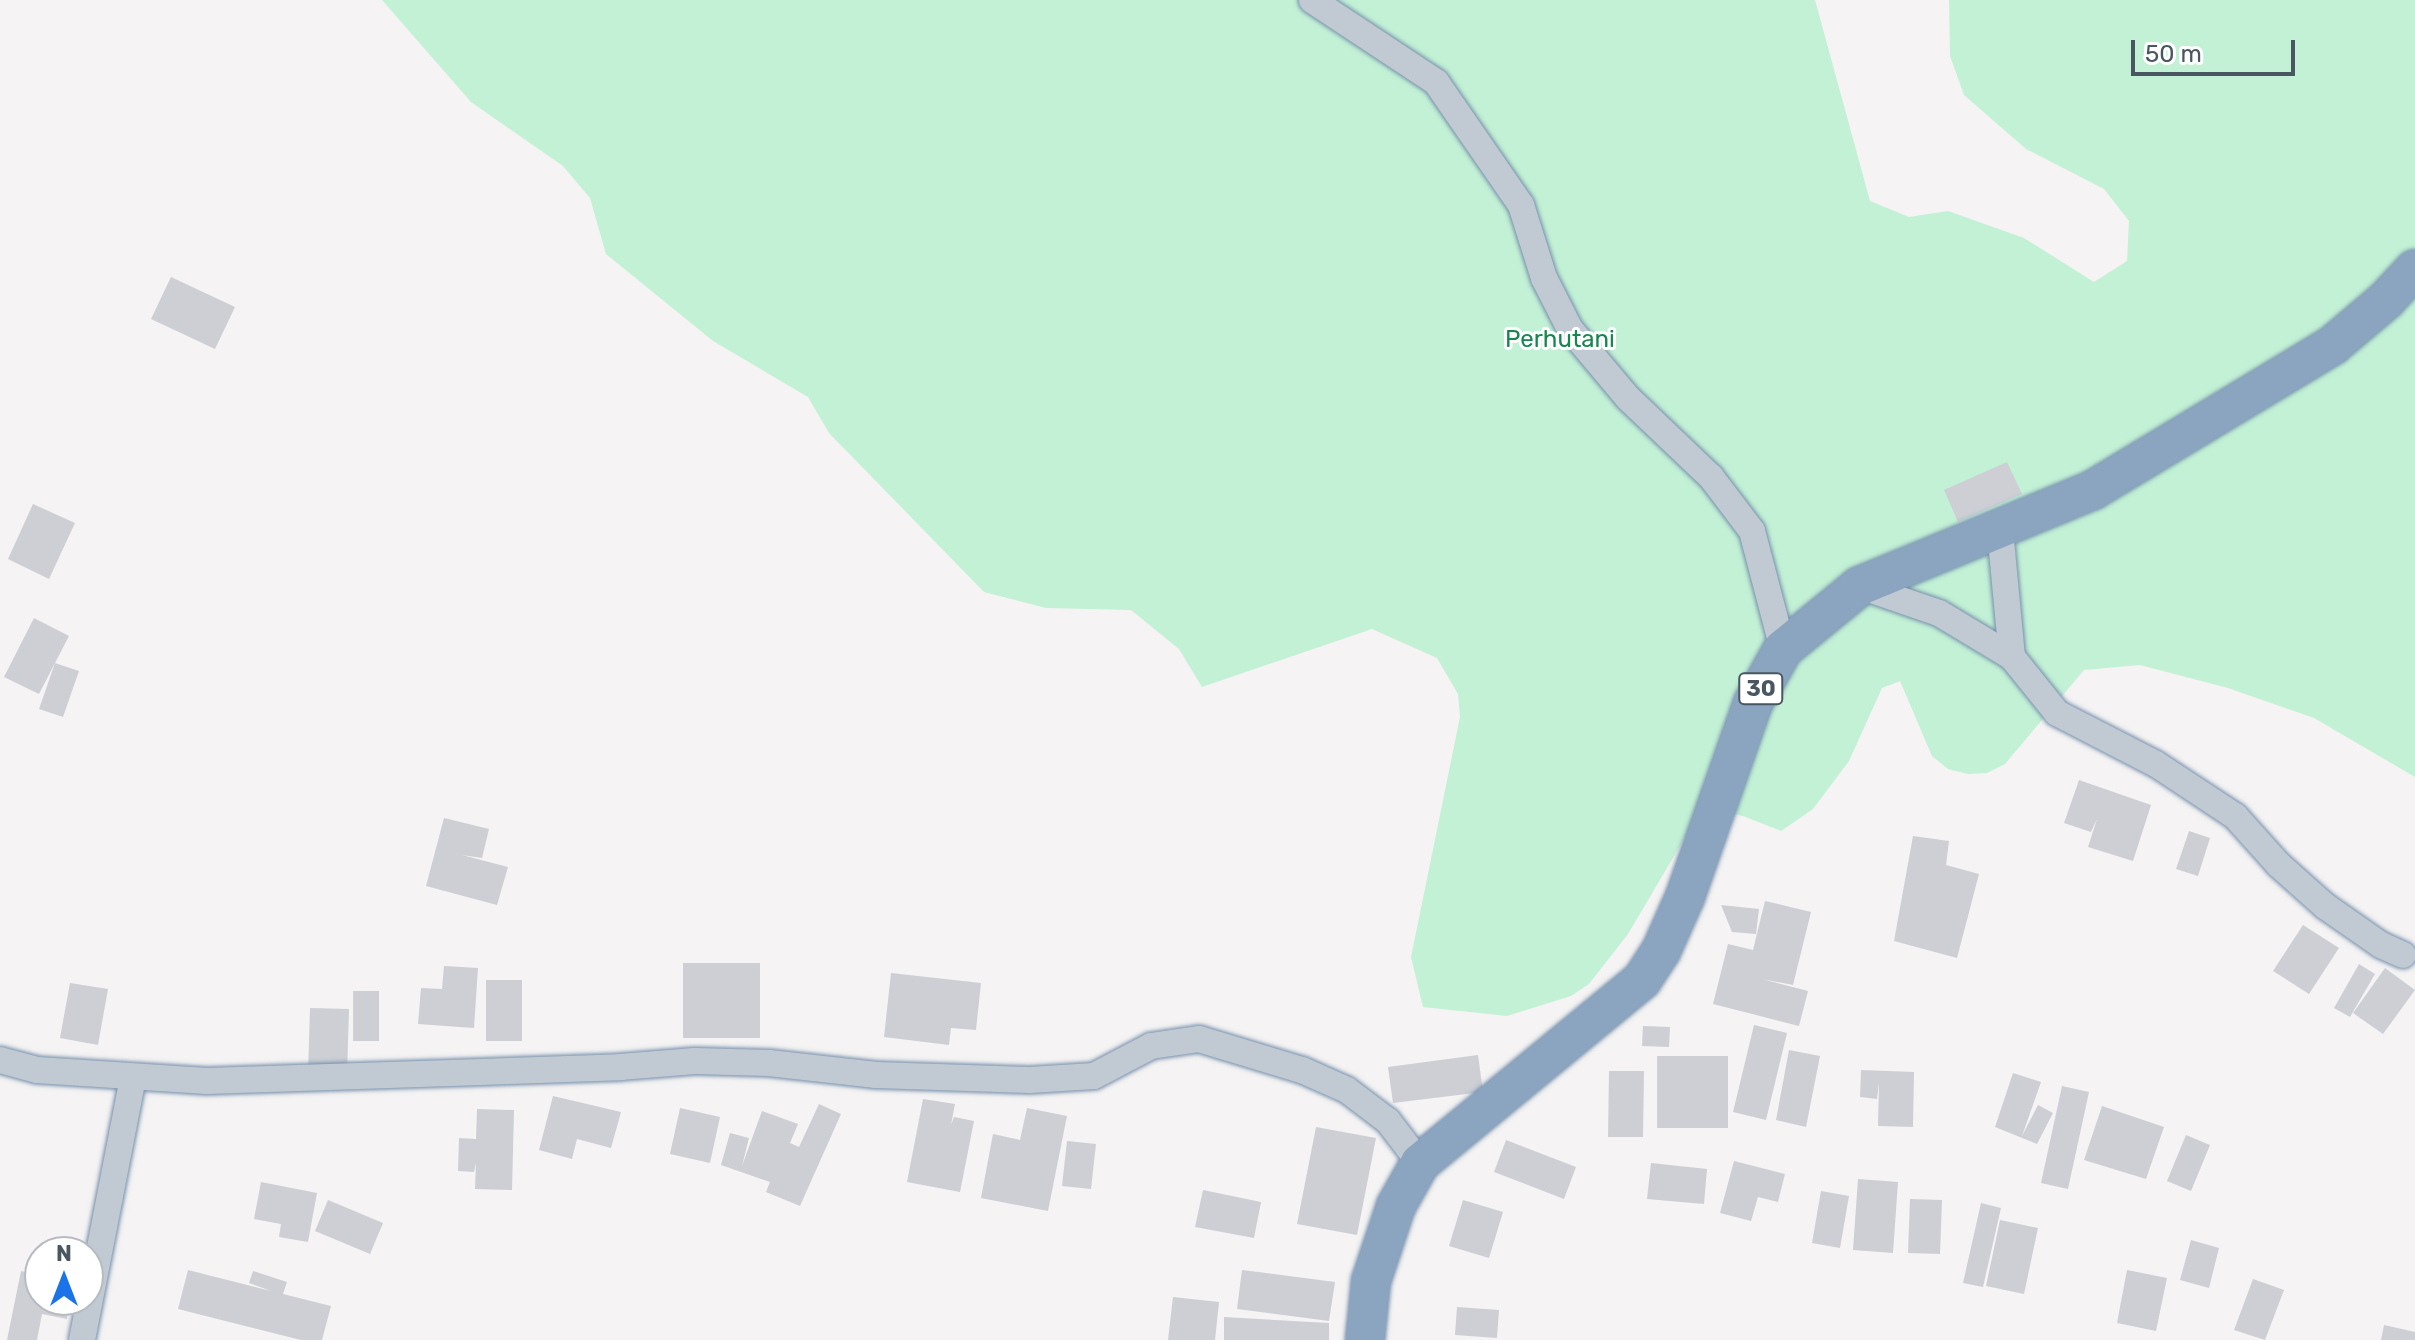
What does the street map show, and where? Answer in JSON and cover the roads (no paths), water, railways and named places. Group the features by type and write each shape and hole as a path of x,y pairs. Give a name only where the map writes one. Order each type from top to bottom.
{"highway":[{"name":"30","path":"1365,1340 1371,1281 1396,1206 1420,1163 1642,980 1661,951 1685,897 1753,703 1783,649 1860,586 2093,490 2333,345 2386,300 2415,269"}],"street":[{"path":"1312,0 1436,82 1521,205 1544,278 1570,329 1628,398 1711,477 1752,531 1783,649"},
{"path":"2000,530 2012,657"},
{"path":"1860,586 1939,613 2012,657 2057,713 2156,764 2235,816 2279,865 2325,906 2381,945 2403,955"},
{"path":"0,1060 37,1070 207,1081 395,1076 695,1061 769,1063 876,1075 1030,1080 1094,1076 1151,1046 1199,1039 1302,1070 1347,1090 1388,1121 1420,1163"},
{"path":"82,1340 133,1078"}],"park label":[{"name":"Perhutani","path":"1560,340"}]}
